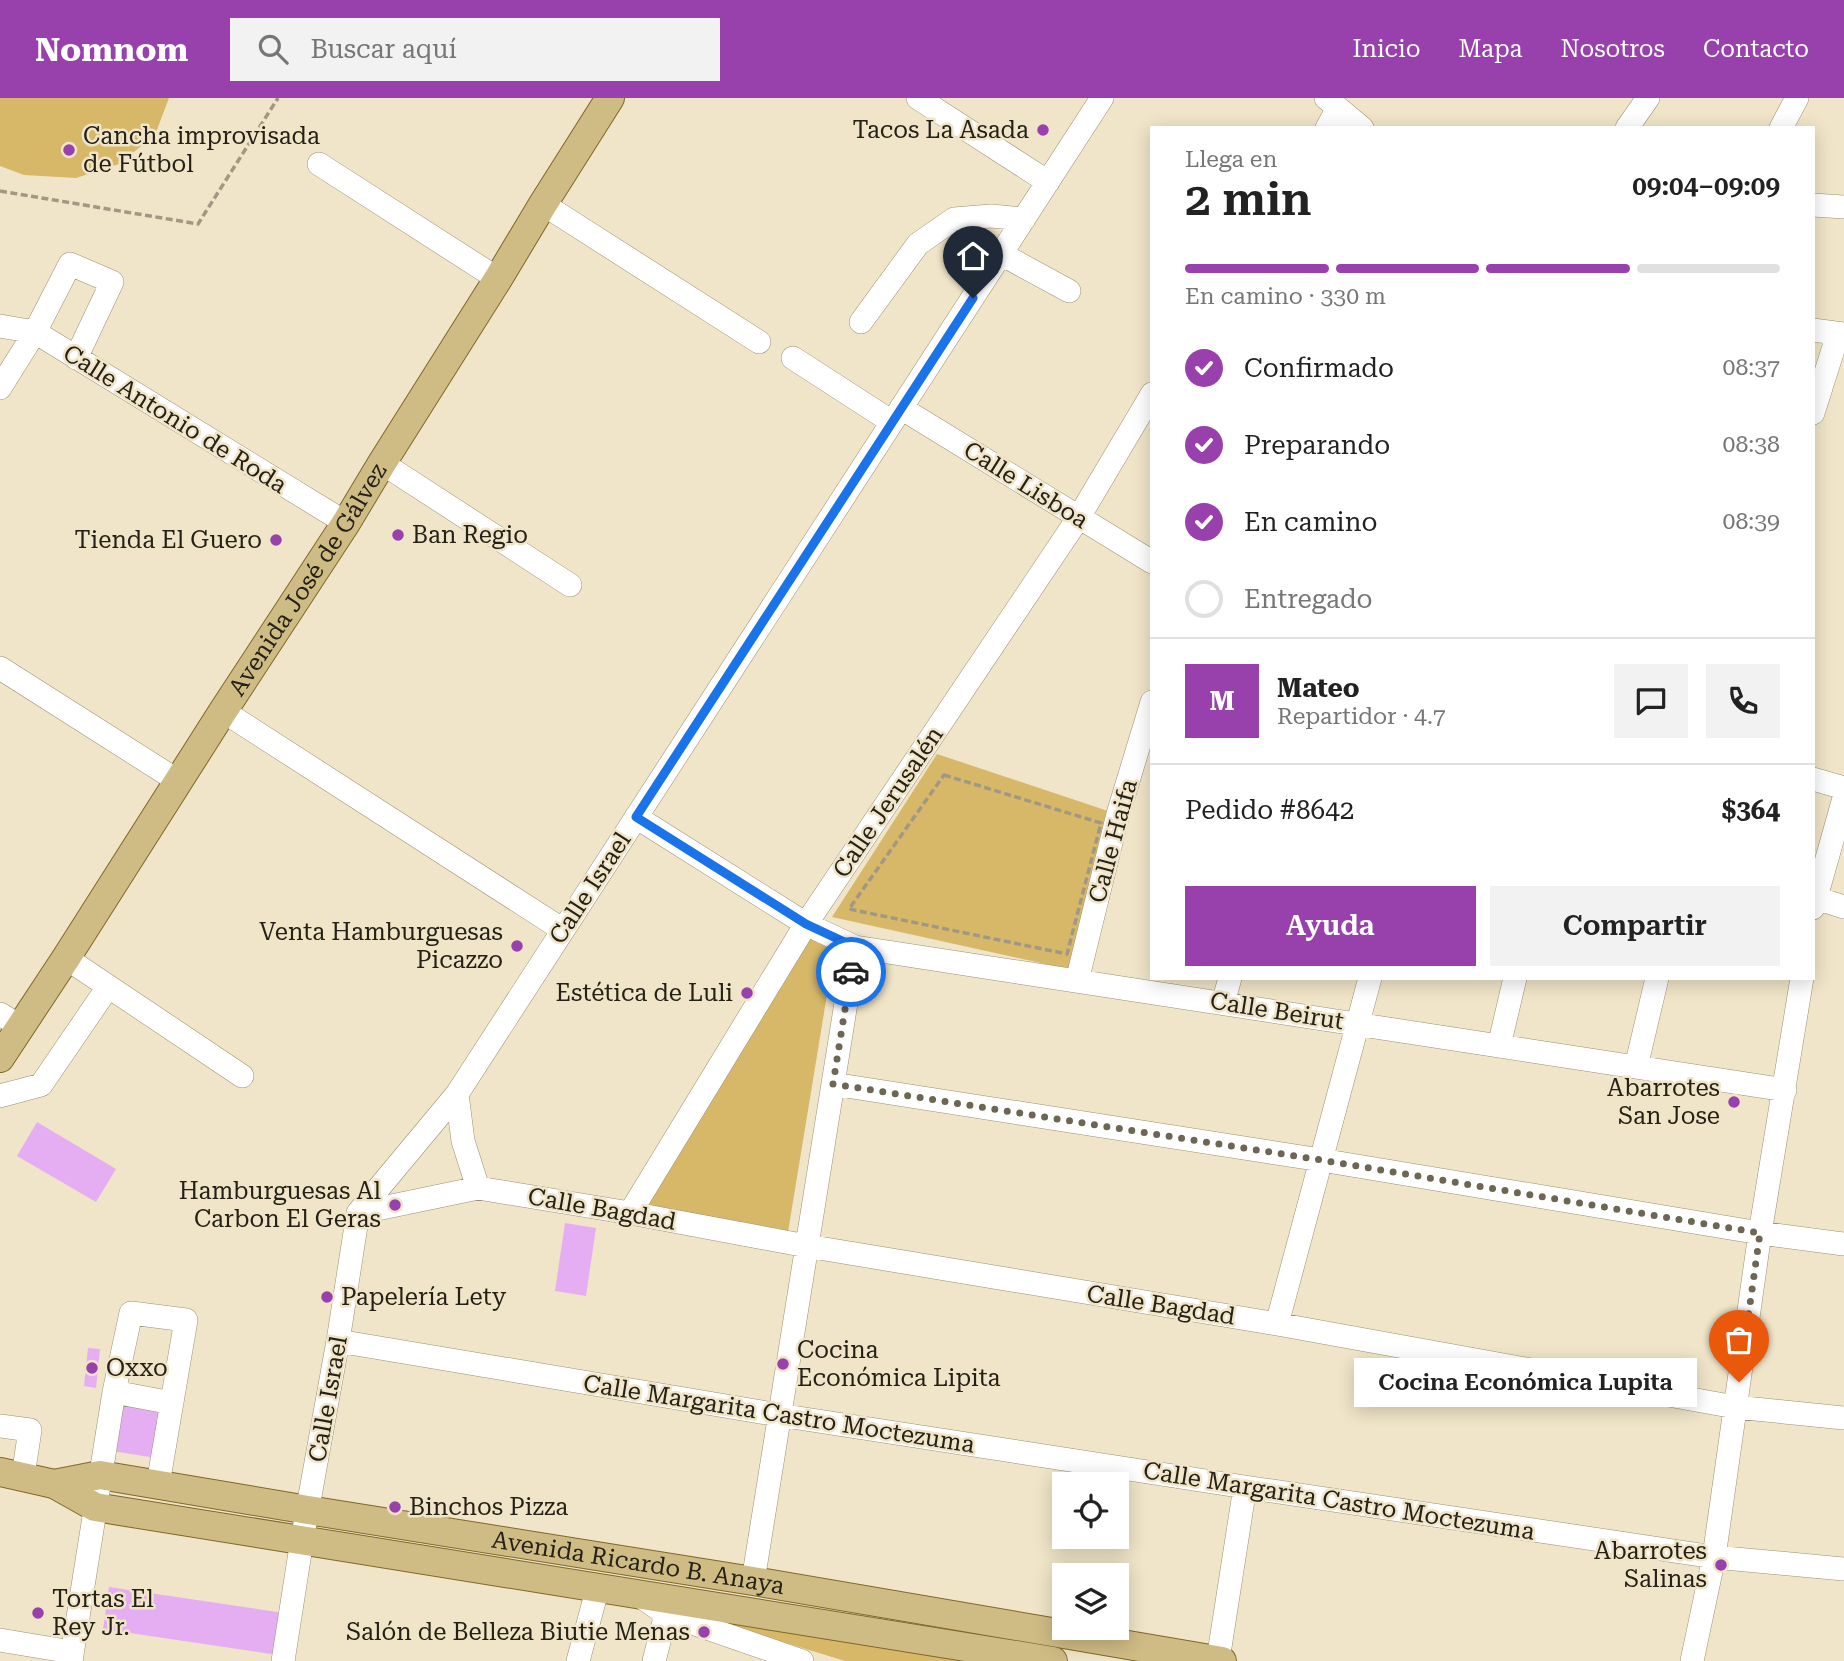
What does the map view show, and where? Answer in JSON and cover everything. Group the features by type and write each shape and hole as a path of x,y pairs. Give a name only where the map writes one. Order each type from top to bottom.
{"main road":[{"name":"Avenida José de Gálvez","path":"0,1058 10,1021 66,958 346,523 610,98"},
{"name":"Avenida Ricardo B. Anaya","path":"12,1474 54,1485 95,1507 1054,1661"},
{"name":"Avenida Ricardo B. Anaya","path":"54,1485 100,1475 753,1581 1220,1661"}],"street":[{"path":"918,98 1048,181"},
{"name":"Calle Israel","path":"283,1661 358,1213 457,1094 1102,98"},
{"path":"1629,126 1648,98"},
{"path":"1782,126 1797,98"},
{"path":"1331,111 1358,126"},
{"path":"319,164 498,279"},
{"path":"543,204 759,342"},
{"path":"1815,205 1844,208"},
{"path":"861,322 918,244 954,219 990,216 1024,219"},
{"path":"1001,254 1069,291"},
{"path":"0,388 35,332 70,264 112,282 75,358"},
{"name":"Calle Antonio de Roda","path":"0,326 35,332 346,523"},
{"path":"1815,330 1841,334 1815,407"},
{"name":"Calle Lisboa","path":"793,358 1079,517 1150,561"},
{"name":"Calle Jerusalén","path":"630,1213 806,924 1079,517 1150,397"},
{"path":"382,463 570,585"},
{"path":"0,668 178,781"},
{"name":"Calle Haifa","path":"1077,981 1118,814 1150,709"},
{"path":"223,711 562,930"},
{"path":"1815,780 1844,788"},
{"path":"1815,898 1844,797"},
{"name":"Calle Beirut","path":"636,817 806,924 855,947 1785,1090"},
{"path":"1815,901 1844,907"},
{"path":"753,1581 855,947"},
{"path":"66,958 242,1076"},
{"path":"1223,1003 1229,980"},
{"path":"1277,1324 1369,980"},
{"path":"1499,1046 1515,980"},
{"path":"1636,1067 1657,980"},
{"path":"1692,1661 1714,1557 1760,1233 1802,980"},
{"path":"0,1096 41,1085 108,987"},
{"path":"833,1084 1321,1160 1760,1233 1844,1244"},
{"path":"457,1094 463,1142 478,1188"},
{"name":"Calle Bagdad","path":"358,1213 478,1188 1277,1324 1735,1407 1844,1418"},
{"path":"0,1640 72,1656 114,1392 131,1313 186,1320 158,1484"},
{"name":"Calle Margarita Castro Moctezuma","path":"338,1341 779,1415 1245,1487 1714,1557 1844,1569"},
{"path":"114,1392 172,1403"},
{"path":"0,1426 30,1430 12,1474"},
{"path":"1220,1661 1245,1487"},
{"path":"642,1564 637,1593 666,1614 745,1651 802,1661"},
{"path":"578,1661 598,1587"},
{"path":"654,1661 666,1614"}],"path":[{"path":"0,191 198,224 278,98"},
{"path":"944,775 1101,823 1067,954 917,923 849,909 944,775"}],"shaded area":[{"name":"Cancha improvisada de Fútbol","path":"0,98 169,98 155,135 119,164 76,178 24,175 0,166"},
{"path":"937,754 1117,814 1077,971 832,917"},
{"path":"809,935 834,952 788,1232 646,1208"},
{"path":"682,1611 968,1661 845,1661"}],"building":[{"path":"37,1122 116,1169 96,1202 17,1156"},
{"path":"565,1223 596,1228 586,1296 555,1291"},
{"name":"Oxxo","path":"88,1348 100,1349 96,1388 84,1386"},
{"path":"121,1401 164,1409 156,1458 112,1451"},
{"path":"109,1587 284,1613 278,1655 103,1629"}],"way so far":[{"path":"851,972 833,1084 1321,1160 1760,1233 1739,1382"}],"place":[{"name":"Tacos La Asada","path":"1043,130"},
{"name":"Cancha improvisada de Fútbol","path":"69,150"},
{"name":"Ban Regio","path":"398,535"},
{"name":"Tienda El Guero","path":"276,540"},
{"name":"Venta Hamburguesas Picazzo","path":"517,946"},
{"name":"Estética de Luli","path":"747,993"},
{"name":"Abarrotes San Jose","path":"1734,1102"},
{"name":"Hamburguesas Al Carbon El Geras","path":"395,1205"},
{"name":"Papelería Lety","path":"327,1297"},
{"name":"Cocina Económica Lipita","path":"783,1364"},
{"name":"Oxxo","path":"92,1368"},
{"name":"Cocina Económica Lupita","path":"1739,1382"},
{"name":"Binchos Pizza","path":"395,1507"},
{"name":"Abarrotes Salinas","path":"1721,1565"},
{"name":"Tortas El Rey Jr.","path":"38,1613"},
{"name":"Salón de Belleza Biutie Menas","path":"704,1632"}],"route":[{"path":"851,972 855,947 806,924 636,817 973,298"}]}
